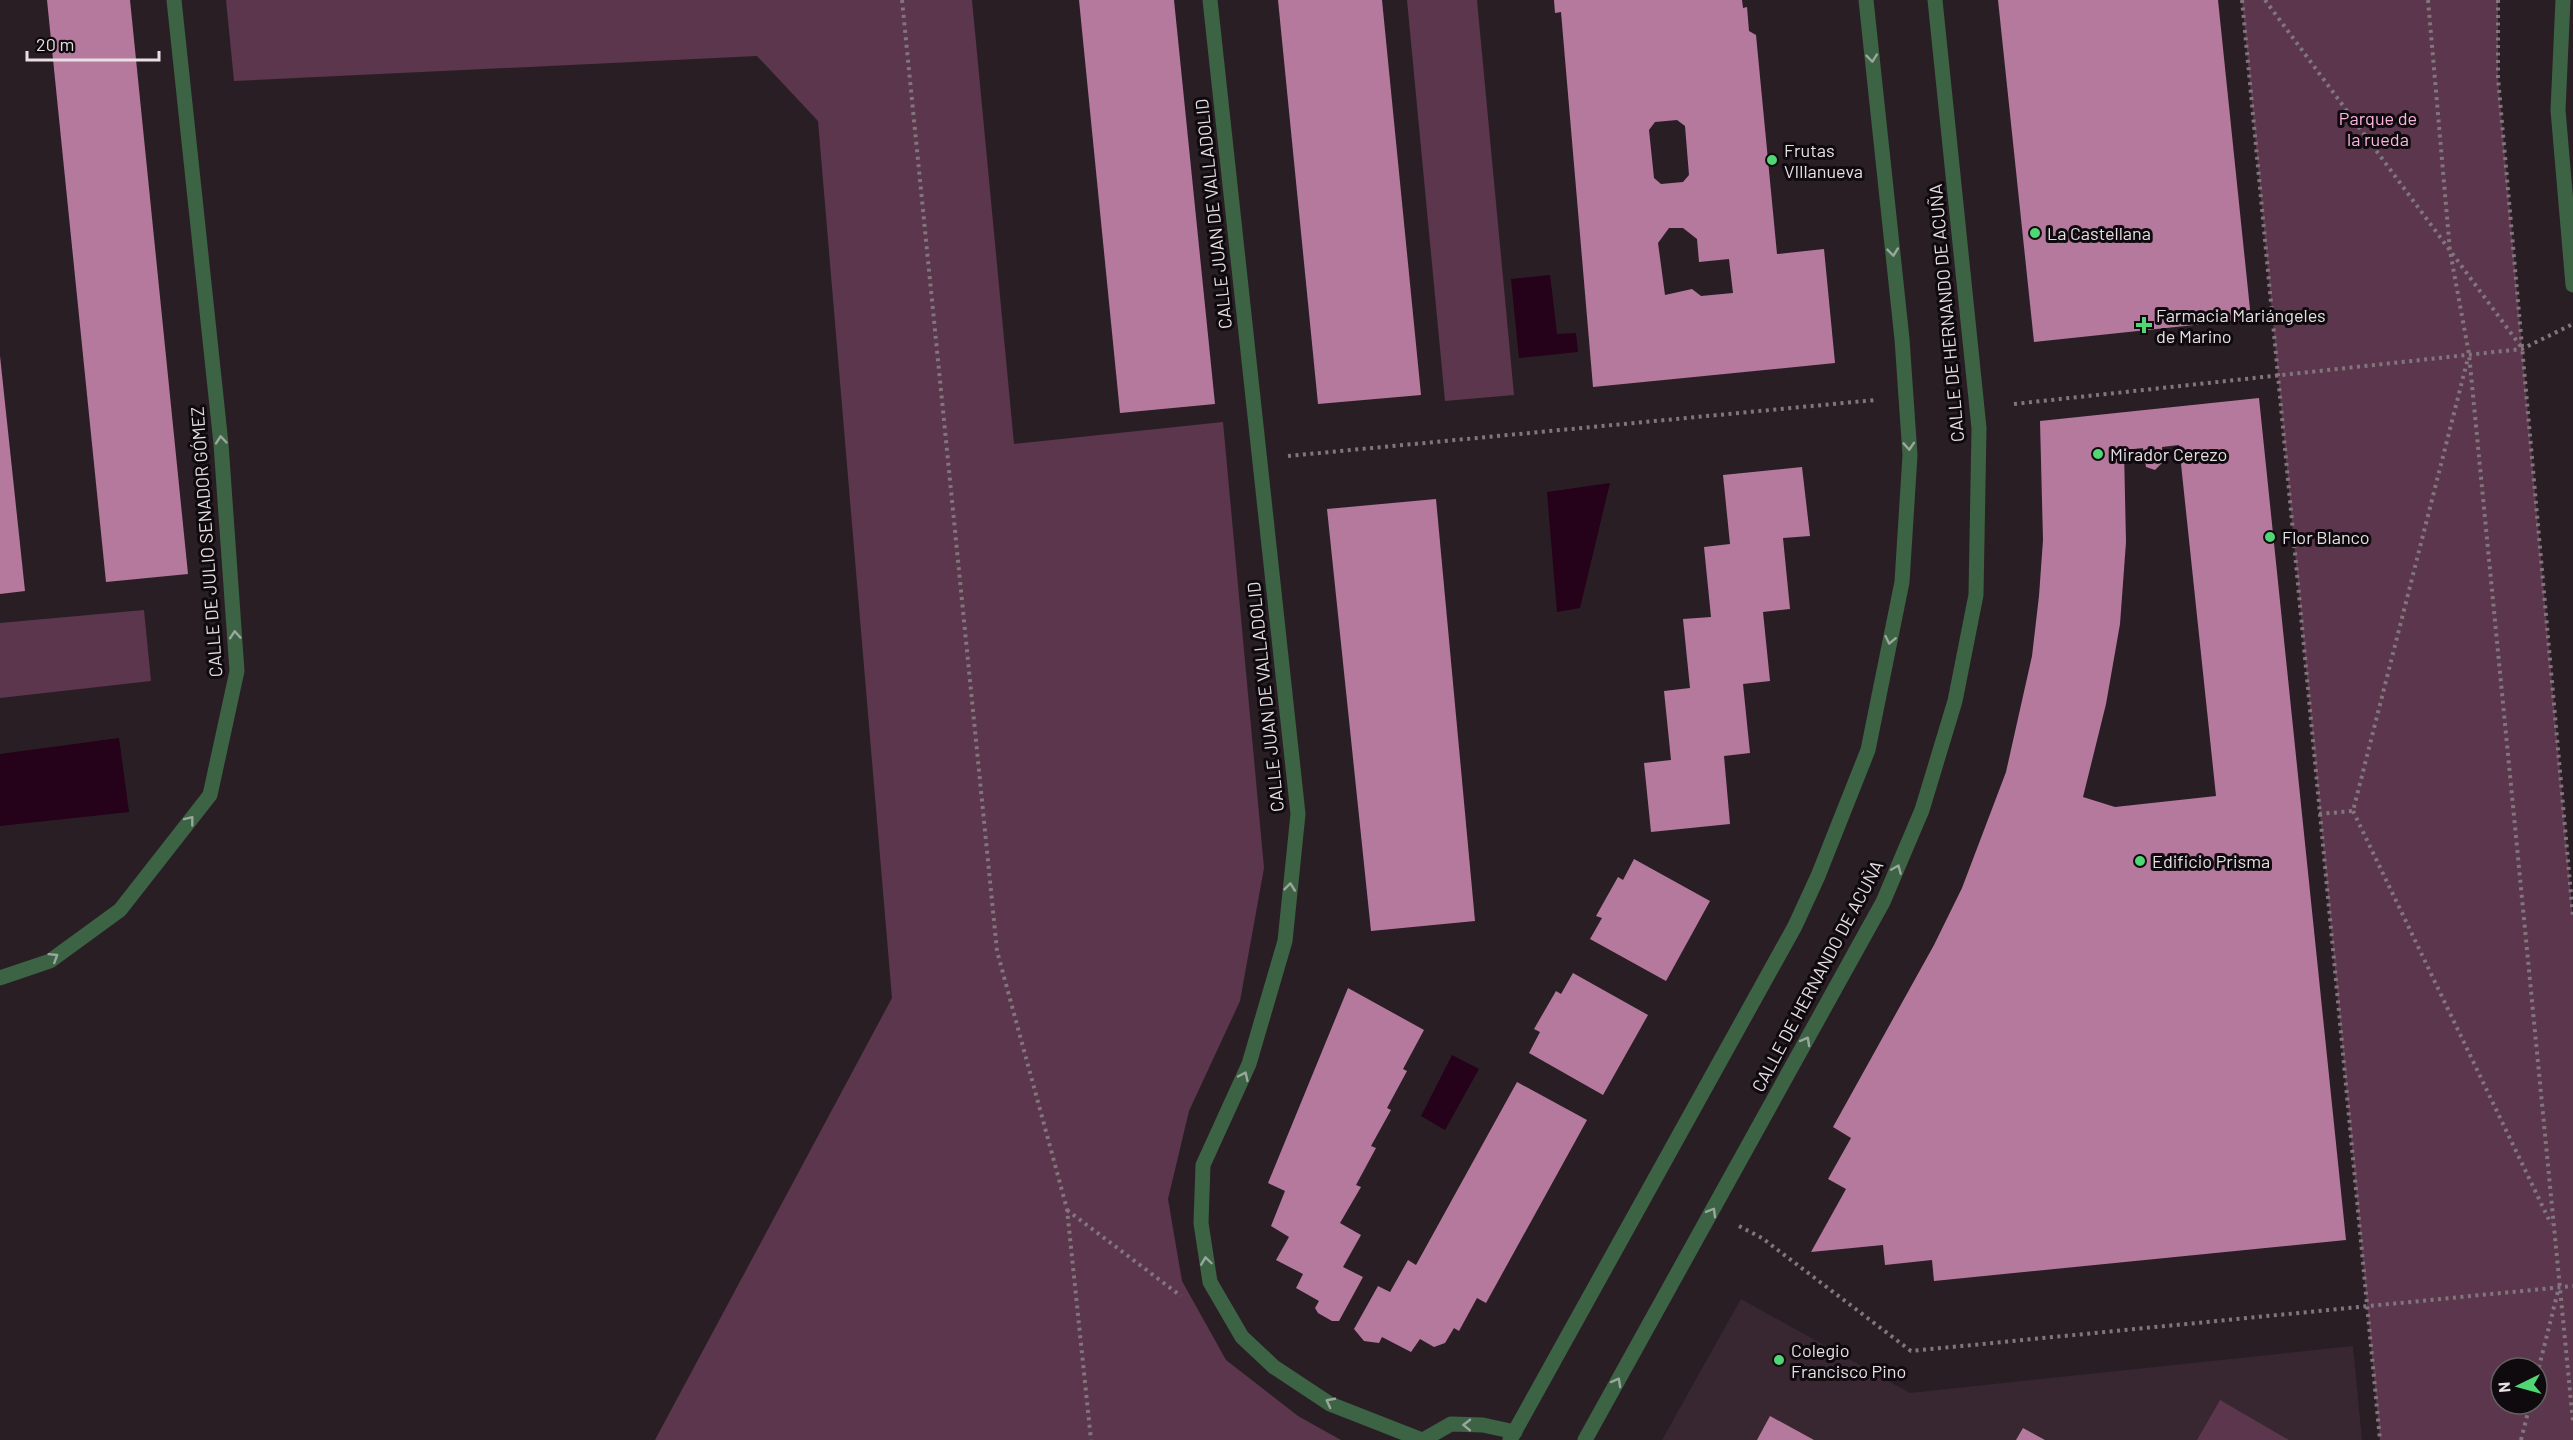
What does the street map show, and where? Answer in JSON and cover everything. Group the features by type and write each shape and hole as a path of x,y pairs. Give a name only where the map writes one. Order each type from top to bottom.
{"street":[{"name":"CALLE DE JULIO SENADOR GÓMEZ","path":"0,978 50,961 120,910 210,795 237,671 221,444 174,0"},
{"name":"CALLE JUAN DE VALLADOLID","path":"1210,0 1298,814 1285,941 1250,1064 1203,1165 1201,1223 1209,1282 1242,1337 1274,1367 1330,1404 1423,1440 1451,1424 1483,1425 1514,1437"},
{"path":"1514,1437 1795,926 1818,876 1868,750 1902,582 1910,455 1902,339 1866,0"},
{"name":"CALLE DE HERNANDO DE ACUÑA","path":"1573,1440 1587,1437 1883,902 1928,788 1955,701 1974,605 1979,428 1935,0"},
{"path":"2564,0 2558,110 2573,285"}],"path":[{"path":"902,0 997,951 1067,1209 1091,1440"},
{"path":"2242,0 2276,374 2380,1440"},
{"path":"2265,0 2522,349"},
{"path":"2428,0 2450,251 2469,354 2573,1422"},
{"path":"2498,0 2498,78 2573,917"},
{"path":"2014,404 2522,349 2573,324"},
{"path":"2469,354 2353,811 2553,1227"},
{"path":"1261,459 1905,398"},
{"path":"2319,814 2353,811"},
{"path":"1067,1209 1188,1301"},
{"path":"1713,1212 1762,1238 1911,1351 2573,1286"},
{"path":"2542,1356 2559,1287"},
{"path":"2521,1440 2527,1416"}],"shaded area":[{"path":"1550,275 1557,334 1576,333 1578,352 1519,358 1511,279"},
{"path":"1610,483 1580,608 1557,612 1547,492"},
{"path":"119,738 129,812 0,826 0,754"},
{"path":"1452,1055 1479,1069 1445,1130 1421,1116"},
{"name":"Colegio Francisco Pino","path":"1741,1299 1910,1393 2353,1346 2362,1440 1662,1440"}],"green space":[{"path":"226,0 972,0 1014,444 1223,422 1264,868 1240,1001 1189,1111 1168,1199 1182,1281 1226,1360 1298,1416 1341,1440 655,1440 892,998 818,121 757,56 234,81"},
{"path":"1407,0 1477,0 1514,395 1445,401"},
{"name":"Parque de la rueda","path":"2242,0 2498,0 2498,78 2573,917 2573,1440 2380,1440"},
{"path":"144,610 151,681 0,698 0,623"},
{"path":"2220,1400 2289,1440 2197,1440"}],"building":[{"path":"47,0 130,0 188,574 106,582"},
{"path":"1079,0 1174,0 1215,404 1120,413"},
{"path":"1278,0 1382,0 1421,395 1318,404"},
{"path":"1554,0 1742,0 1743,8 1747,7 1749,31 1756,35 1777,254 1824,249 1835,363 1593,387 1561,12 1555,13","holes":["1677,120 1685,126 1689,175 1683,182 1661,184 1654,178 1649,130 1655,122","1669,228 1683,228 1697,239 1699,262 1729,259 1733,293 1701,296 1692,289 1665,295 1658,243"]},
{"path":"1998,0 2218,0 2251,319 2034,342"},
{"path":"0,356 25,591 0,594"},
{"name":"Edificio Prisma","path":"2259,398 2346,1240 1934,1281 1932,1260 1885,1265 1883,1245 1811,1252 1846,1189 1828,1179 1851,1138 1833,1127 1934,945 1962,888 2006,772 2032,656 2039,596 2043,540 2040,421","holes":["2179,445 2216,796 2115,807 2083,797 2106,704 2120,624 2126,542 2124,450 2143,448 2146,467 2155,470 2163,462 2162,447"]},
{"path":"1802,467 1810,536 1783,538 1790,609 1763,612 1770,681 1743,684 1750,753 1724,756 1730,824 1651,832 1644,763 1671,760 1664,691 1690,688 1683,619 1711,617 1704,547 1730,544 1723,475"},
{"path":"1436,499 1475,921 1371,931 1327,509"},
{"path":"1634,859 1710,901 1666,981 1590,939 1602,918 1596,916 1618,877 1623,880"},
{"path":"1573,973 1648,1015 1603,1095 1529,1053 1540,1032 1534,1029 1556,991 1561,994"},
{"path":"1348,988 1424,1030 1403,1069 1407,1071 1387,1108 1391,1110 1371,1146 1376,1148 1356,1185 1361,1187 1340,1223 1361,1235 1343,1267 1363,1277 1339,1321 1332,1321 1318,1313 1315,1308 1319,1301 1296,1288 1303,1274 1276,1260 1289,1237 1271,1226 1285,1191 1268,1183"},
{"path":"1517,1082 1587,1120 1486,1303 1477,1298 1459,1331 1454,1328 1445,1343 1434,1347 1420,1339 1411,1352 1382,1337 1379,1343 1364,1341 1354,1329 1378,1286 1390,1292 1408,1260 1416,1265"},
{"path":"1770,1416 1814,1440 1757,1440"},
{"path":"2023,1428 2045,1440 2016,1440"}],"place":[{"name":"Frutas VIllanueva","path":"1772,160"},
{"name":"La Castellana","path":"2035,233"},
{"name":"Farmacia Mariángeles de Marino","path":"2144,325"},
{"name":"Mirador Cerezo","path":"2098,454"},
{"name":"Flor Blanco","path":"2270,537"},
{"name":"Edificio Prisma","path":"2140,861"},
{"name":"Colegio Francisco Pino","path":"1779,1360"}]}
